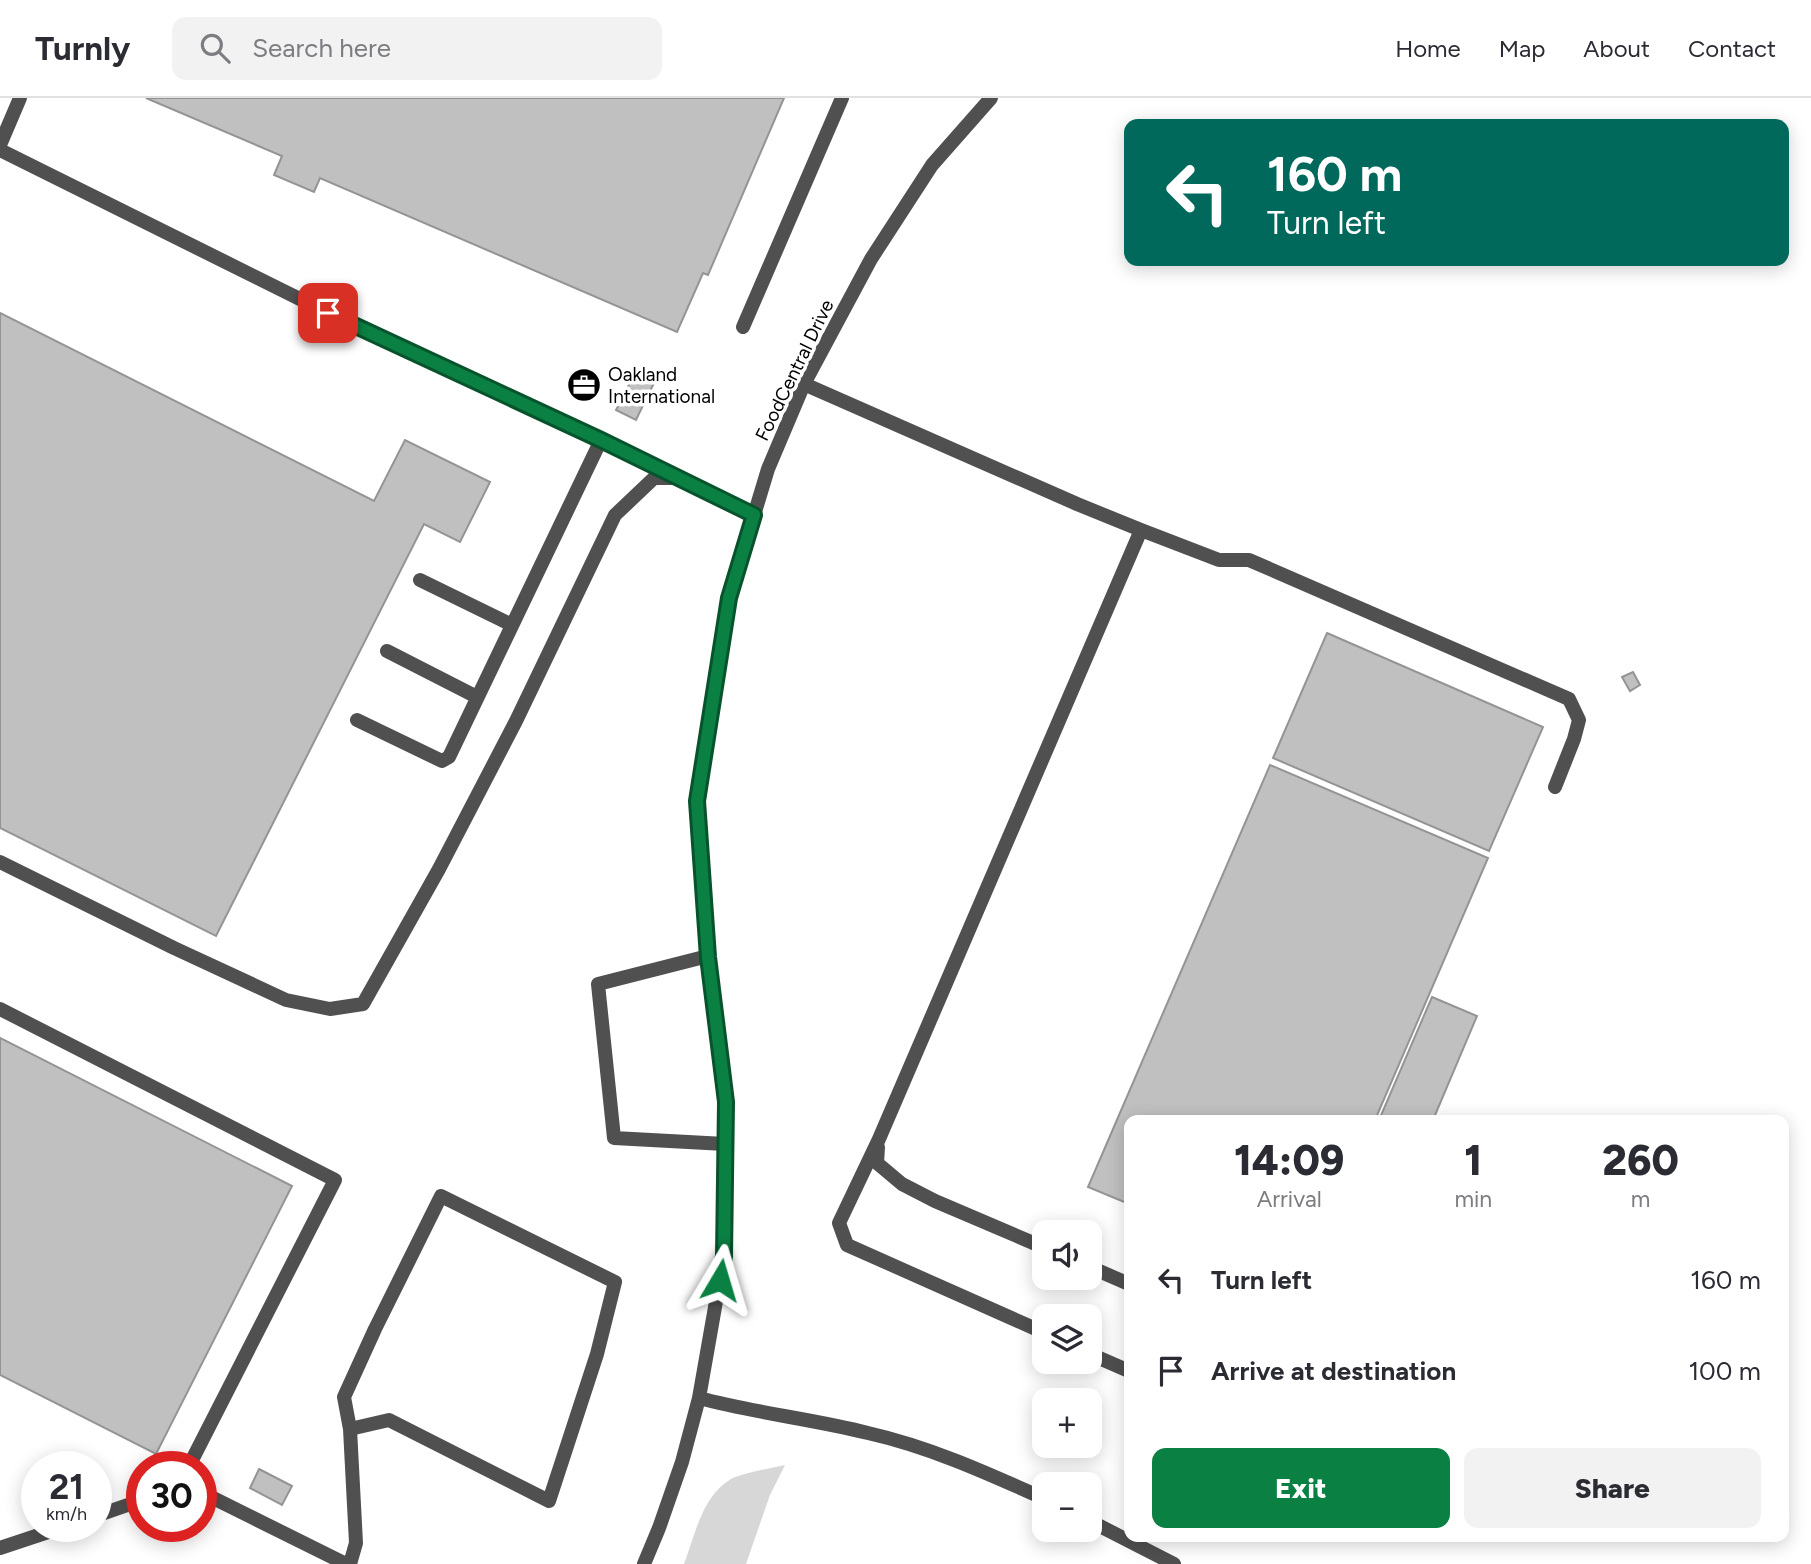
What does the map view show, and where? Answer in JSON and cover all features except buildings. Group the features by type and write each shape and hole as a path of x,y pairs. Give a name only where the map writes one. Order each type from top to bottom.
{"street":[{"path":"20,98 0,148 328,313 601,440 754,515"},
{"path":"743,327 842,98"},
{"name":"FoodCentral Drive","path":"644,1564 682,1462 699,1398 724,1256 726,1102 708,957 697,801 729,598 768,469 804,384 871,259 932,165 991,98"},
{"path":"804,384 1077,504 1219,560 1249,560 1569,699 1579,720 1555,787"},
{"path":"357,720 442,761 449,757 601,440"},
{"path":"0,862 286,1000 330,1009 363,1004 439,869 516,721 615,515 654,478 678,478"},
{"path":"1032,1328 847,1245 839,1223 879,1139 1141,530"},
{"path":"420,580 512,625"},
{"path":"387,651 477,697"},
{"path":"708,957 598,984 614,1138 725,1144"},
{"path":"0,1009 335,1180 197,1451"},
{"path":"879,1139 877,1163 902,1184 1032,1242"},
{"path":"217,1500 348,1564 356,1543 350,1429 344,1397 441,1196 615,1282 597,1354 549,1501 389,1420 350,1429"},
{"path":"1102,1272 1124,1282"},
{"path":"1102,1359 1124,1369"},
{"path":"699,1398 901,1442 971,1466 1032,1493"},
{"path":"1102,1527 1124,1538"},
{"path":"0,1548 21,1541"},
{"path":"1131,1542 1174,1564"}],"shaded area":[{"path":"785,1465 770,1495 746,1564 684,1564 706,1506 721,1486 742,1475"}],"place":[{"name":"Oakland International","path":"584,385"}],"route":[{"path":"328,313 601,440 754,515 729,598 697,801 708,957 726,1102 724,1256 720,1280"}]}
